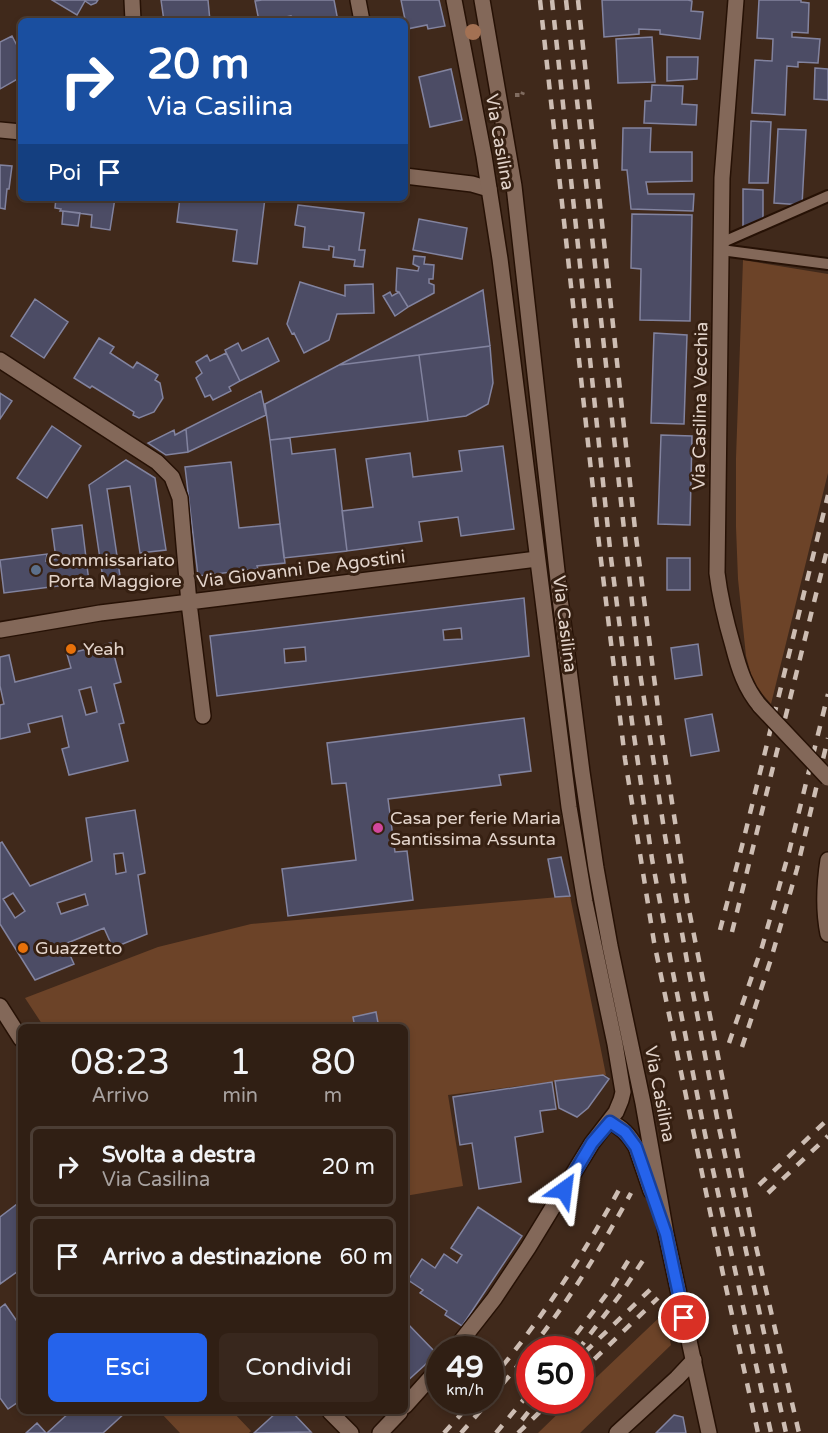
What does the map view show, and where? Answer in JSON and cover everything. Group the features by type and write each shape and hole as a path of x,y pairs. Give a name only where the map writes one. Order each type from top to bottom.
{"main road":[{"path":"132,0 133,18"},
{"path":"358,0 361,18"},
{"name":"Via Casilina","path":"454,0 502,270 569,807 585,902 622,1082 621,1100 610,1122 625,1132 636,1147 666,1234"},
{"name":"Via Casilina","path":"482,0 514,186 556,564 587,808 607,926 642,1094 666,1234 709,1433"},
{"name":"Via Casilina Vecchia","path":"736,0 722,178 717,573 725,620 741,675 748,690 760,706 828,778"},
{"path":"0,130 18,132"},
{"path":"408,176 472,184 489,189"},
{"path":"0,360 163,466 172,477 180,498 202,716"},
{"name":"Via Giovanni De Agostini","path":"0,630 100,613 537,559"},
{"path":"828,860 824,886 824,908 828,934"},
{"path":"0,1006 6,1028"},
{"path":"466,1336 542,1227 592,1143 610,1122"},
{"path":"617,1433 694,1360"},
{"path":"408,1403 426,1383"},
{"path":"332,1414 351,1433"},
{"path":"380,1433 398,1414"}],"lane":[{"path":"721,247 828,196"},
{"path":"721,247 828,264"}],"shaded area":[{"path":"743,260 828,274 828,473 771,704 752,678 746,656 738,579 736,458"},
{"path":"570,896 606,1075 448,1095 463,1186 408,1195 408,1024 42,1024 25,998 158,947 251,924"},
{"path":"664,1313 671,1345 580,1433 538,1433 558,1414 594,1414 594,1380"},
{"path":"162,1414 235,1414 251,1431 249,1433 180,1433"}],"building":[{"path":"52,0 98,0 91,5 85,1 77,15"},
{"path":"161,0 208,0 210,18 164,18"},
{"path":"334,0 337,18 291,18 291,16 258,18 255,1"},
{"path":"401,0 439,0 445,26 428,29 427,25 408,29 408,18 405,18"},
{"path":"602,0 692,1 691,11 703,12 700,39 660,34 660,30 639,29 639,34 604,37"},
{"path":"759,0 801,0 801,2 809,3 808,33 792,32 792,37 820,39 818,63 798,62 798,67 787,66 785,115 752,113 755,60 772,61 773,39 757,38"},
{"path":"12,36 18,47 18,79 0,89 0,42"},
{"path":"652,37 655,82 618,83 616,39"},
{"path":"667,57 698,57 697,79 667,81"},
{"path":"815,68 828,69 828,100 814,99"},
{"path":"451,69 462,120 430,127 419,77"},
{"path":"652,85 683,86 682,104 697,105 696,125 644,123 645,101 651,101"},
{"path":"751,121 771,122 768,183 749,183"},
{"path":"623,128 651,128 650,152 692,152 692,181 646,182 648,194 694,194 693,211 631,209 627,170 622,170"},
{"path":"778,129 806,130 802,205 774,203"},
{"path":"0,165 12,166 5,209 0,208"},
{"path":"743,189 763,190 763,220 743,228"},
{"path":"56,201 115,201 110,230 91,227 92,215 60,211 61,209 55,208"},
{"path":"180,201 265,201 257,264 233,261 237,230 177,222"},
{"path":"298,205 364,213 359,250 365,250 363,267 354,266 355,260 333,257 334,247 329,246 329,250 303,247 305,227 295,225"},
{"path":"63,211 80,213 78,226 62,224"},
{"path":"632,214 692,215 690,321 640,320 641,269 631,268"},
{"path":"419,219 467,228 462,259 413,250"},
{"path":"414,256 425,257 424,264 434,265 433,279 429,279 429,283 434,285 434,293 408,307 396,291 397,268 418,271 419,267 413,264"},
{"path":"300,282 345,296 345,285 373,284 374,313 337,314 329,340 304,353 287,324"},
{"path":"483,290 490,346 339,365"},
{"path":"390,292 392,296 399,292 408,307 395,316 383,296"},
{"path":"35,299 68,322 44,358 11,336"},
{"path":"654,333 687,335 684,424 651,423"},
{"path":"99,338 114,347 110,353 133,368 137,362 158,375 155,380 160,383 163,398 154,412 139,418 133,415 134,412 92,386 90,388 74,378"},
{"path":"268,338 279,361 240,381 225,350 238,343 242,351"},
{"path":"490,346 493,383 488,404 466,416 428,421 419,355"},
{"path":"226,353 240,381 229,387 231,391 213,400 210,395 205,397 196,378 202,373 196,362 207,355 210,361"},
{"path":"419,355 428,421 270,440 265,404 339,365"},
{"path":"261,391 266,415 188,452 186,429"},
{"path":"0,393 12,401 0,419"},
{"path":"52,426 81,446 47,498 17,478"},
{"path":"186,429 188,452 166,455 148,443 174,430 175,435"},
{"path":"661,435 692,436 690,525 658,524"},
{"path":"290,438 292,454 335,449 347,551 284,558 270,440"},
{"path":"503,446 514,529 461,536 458,517 419,522 422,541 347,551 342,511 373,507 366,459 410,453 413,477 462,471 459,451"},
{"path":"126,460 155,478 166,550 140,553 130,486 107,489 120,576 103,579 89,485"},
{"path":"231,462 239,528 280,524 285,563 257,566 258,569 198,576 185,467"},
{"path":"82,525 89,582 4,593 0,560 47,554 46,561 56,559 52,529"},
{"path":"667,558 690,558 690,590 667,590"},
{"path":"524,598 529,656 217,696 210,636","holes":["461,628 462,639 444,640 443,630","305,647 306,661 285,663 284,649"]},
{"path":"111,643 121,682 114,684 124,723 119,724 128,761 69,775 62,749 69,747 62,716 28,724 30,732 0,739 0,705 4,704 0,686 0,657 9,655 15,682 71,668 67,654","holes":["91,687 97,712 86,715 79,690"]},
{"path":"698,644 702,675 675,679 671,648"},
{"path":"712,714 719,751 691,756 685,719"},
{"path":"524,718 531,771 499,775 501,785 388,799 395,852 407,851 413,900 288,916 282,869 356,860 346,783 332,784 327,743"},
{"path":"135,810 145,873 138,875 147,934 113,948 104,928 65,944 74,964 35,980 0,924 0,843 2,842 30,886 92,861 86,818","holes":["123,853 126,872 116,874 114,854","13,893 25,911 15,918 3,899","85,894 88,905 61,914 57,903"]},
{"path":"561,857 570,896 555,897 548,859"},
{"path":"376,1012 378,1024 354,1024 353,1017"},
{"path":"603,1075 609,1079 588,1108 577,1117 559,1108 555,1081"},
{"path":"552,1082 556,1109 540,1111 543,1132 515,1137 521,1182 479,1189 472,1143 460,1145 453,1097"},
{"path":"18,1203 18,1271 0,1284 0,1217"},
{"path":"478,1207 522,1236 462,1326 445,1315 447,1311 420,1293 423,1290 408,1280 422,1259 435,1268 444,1254 457,1263 462,1255 451,1248"},
{"path":"5,1304 18,1323 18,1402 8,1409 0,1398 0,1308"},
{"path":"408,1324 426,1343 426,1364 408,1380"},
{"path":"68,1414 124,1414 103,1433 47,1433"},
{"path":"275,1414 294,1414 311,1432 254,1433"},
{"path":"674,1415 683,1417 686,1433 656,1433"},
{"path":"37,1423 46,1433 26,1433"}],"railway":[{"path":"540,0 598,535 625,759 654,942 758,1433"},
{"path":"552,0 611,558 652,859 705,1134 771,1433"},
{"path":"566,0 639,666 665,836 719,1128 786,1433"},
{"path":"578,0 635,529 660,724 687,900 755,1242 799,1433"},
{"path":"720,930 828,495"},
{"path":"732,932 828,546"},
{"path":"729,1043 762,947 789,852 828,694"},
{"path":"742,1047 797,869 828,738"},
{"path":"759,1185 828,1119"},
{"path":"768,1193 828,1136"},
{"path":"504,1364 560,1287 620,1188"},
{"path":"541,1336 584,1274 631,1193"},
{"path":"575,1336 612,1287 633,1253"},
{"path":"589,1336 644,1259"},
{"path":"594,1343 655,1285"},
{"path":"594,1360 658,1298"},
{"path":"504,1382 516,1368"},
{"path":"496,1433 516,1409"},
{"path":"444,1433 461,1414"},
{"path":"461,1433 478,1414"},
{"path":"522,1420 527,1414"},
{"path":"518,1433 538,1414"}],"place":[{"name":"Commissariato Porta Maggiore","path":"36,570"},
{"name":"Yeah","path":"71,649"},
{"name":"Casa per ferie Maria Santissima Assunta","path":"378,828"},
{"name":"Guazzetto","path":"23,948"}],"route":[{"path":"564,1190 592,1143 610,1122 625,1132 636,1147 666,1234 684,1318"}]}
